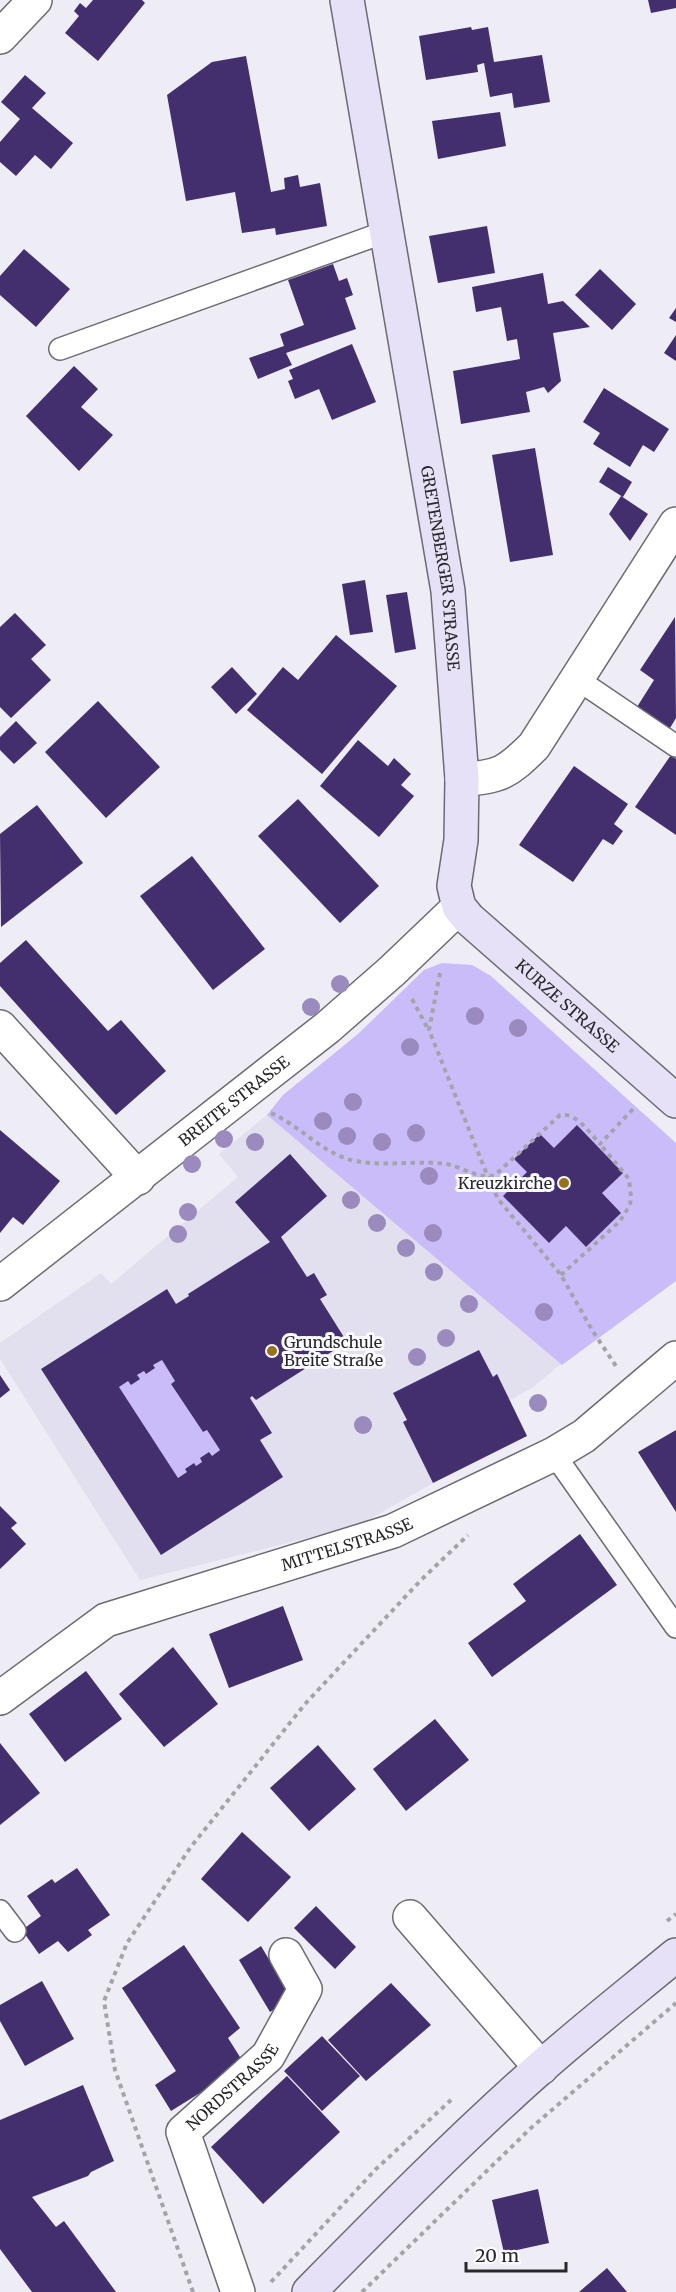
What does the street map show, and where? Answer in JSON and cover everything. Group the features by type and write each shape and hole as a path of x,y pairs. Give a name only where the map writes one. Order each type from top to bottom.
{"main road":[{"name":"GRETENBERGER STRASSE","path":"347,0 448,591 462,780 461,840 454,886 459,907"},
{"name":"KURZE STRASSE","path":"459,907 469,919 676,1101"},
{"path":"309,2292 381,2218 541,2068 676,1955"}],"street":[{"path":"0,37 35,0"},
{"path":"462,780 485,779 511,769 534,746 676,524"},
{"name":"BREITE STRASSE","path":"0,1284 328,1027 392,971 459,907"},
{"path":"0,1027 138,1178"},
{"name":"MITTELSTRASSE","path":"0,1698 106,1620 393,1531 554,1454 584,1436 676,1358"},
{"path":"410,1917 541,2068"},
{"name":"NORDSTRASSE","path":"238,2292 183,2132 268,2056 305,1989 286,1955"}],"lane":[{"path":"60,349 388,231"},
{"path":"577,679 676,746"},
{"path":"554,1454 676,1627"},
{"path":"0,1911 15,1931"}],"path":[{"path":"442,963 429,1030 488,1177 498,1199 561,1275 592,1330 633,1393"},
{"path":"600,1144 641,1101"},
{"path":"264,1111 278,1116 328,1150 354,1161 389,1164 428,1162 451,1165 488,1177 495,1175 560,1114 573,1116 600,1144 628,1179 631,1197 630,1205 620,1221 561,1275"},
{"path":"193,2292 115,2070 104,2001 127,1943 190,1848 304,1704 421,1580 471,1533"},
{"path":"362,2292 531,2127 676,2003"}],"shaded area":[{"path":"442,963 472,965 491,976 676,1143 676,1281 562,1365 267,1115 283,1095 358,1034 424,970"},
{"name":"Grundschule Breite Straße","path":"267,1115 561,1364 532,1388 510,1400 527,1436 433,1483 359,1525 140,1580 0,1359 0,1343 101,1273 111,1284 238,1177 219,1154"},
{"path":"162,1360 175,1381 171,1384 203,1432 207,1430 220,1450 212,1456 200,1458 202,1462 196,1466 194,1463 185,1469 187,1472 178,1478 119,1387 128,1381 131,1385 139,1379 137,1375 144,1371 146,1374 153,1365"}],"building":[{"path":"93,0 142,0 145,3 98,61 65,33 79,16 74,11 80,3 86,8"},
{"path":"648,0 676,0 676,8 651,13"},
{"path":"471,27 472,30 488,27 494,62 542,55 550,102 514,108 512,93 490,97 484,63 477,65 478,72 426,80 419,36"},
{"path":"246,56 271,192 285,189 284,178 298,175 300,187 320,183 327,226 276,235 275,228 242,233 235,192 186,201 167,95 212,62"},
{"path":"25,75 46,93 32,108 73,143 51,169 35,155 16,176 0,162 0,142 20,119 1,102"},
{"path":"500,112 506,146 438,159 432,121"},
{"path":"487,226 495,273 438,283 429,236"},
{"path":"24,249 70,289 36,327 0,295 0,276"},
{"path":"333,264 339,281 347,278 353,295 345,298 356,329 286,353 292,365 258,379 249,358 284,346 280,334 304,325 288,280"},
{"path":"600,269 636,304 612,330 575,295"},
{"path":"543,273 548,304 563,301 590,327 553,333 561,381 548,393 544,387 526,392 530,412 461,424 453,371 520,359 517,339 507,341 501,307 476,312 472,287"},
{"path":"676,308 676,322 669,318"},
{"path":"676,335 676,361 664,353"},
{"path":"352,344 376,402 332,420 319,389 295,399 288,381 293,379 289,370"},
{"path":"74,366 98,389 81,407 113,435 79,471 26,416"},
{"path":"604,388 669,429 654,452 643,445 630,467 593,444 600,433 583,422"},
{"path":"535,448 553,555 510,562 492,455"},
{"path":"608,467 632,482 623,497 599,482"},
{"path":"621,496 648,514 630,541 609,514"},
{"path":"365,580 373,632 350,635 342,584"},
{"path":"407,592 416,649 395,653 386,595"},
{"path":"15,613 46,645 31,659 51,680 11,718 0,707 0,627"},
{"path":"675,617 676,718 670,728 637,707 654,680 640,670"},
{"path":"336,635 397,686 322,774 247,710 283,667 298,680"},
{"path":"232,667 257,694 236,714 211,687"},
{"path":"98,701 160,767 106,818 45,752"},
{"path":"16,721 37,743 14,764 0,750 0,737"},
{"path":"358,740 388,766 394,758 411,774 401,785 414,796 379,837 320,786"},
{"path":"671,755 676,759 676,835 635,807"},
{"path":"574,766 628,804 614,824 623,831 613,845 603,839 573,882 519,845"},
{"path":"298,799 379,886 340,923 258,836"},
{"path":"37,805 83,863 1,927 0,834"},
{"path":"192,856 265,949 213,990 140,896"},
{"path":"26,940 108,1031 121,1020 166,1071 116,1115 0,986 0,963"},
{"name":"Kreuzkirche","path":"577,1125 623,1173 602,1193 621,1213 586,1247 566,1226 549,1243 503,1196 527,1172 514,1159 540,1134 554,1148"},
{"path":"0,1130 60,1181 23,1225 13,1217 0,1233"},
{"path":"290,1154 327,1196 281,1237 307,1277 314,1273 327,1295 320,1299 347,1342 256,1400 252,1396 250,1398 272,1433 260,1440 283,1477 161,1555 41,1369 167,1289 176,1304 270,1242 235,1202","holes":["162,1360 175,1381 171,1384 203,1432 207,1430 220,1450 212,1456 209,1452 200,1458 202,1462 196,1466 194,1463 178,1478 119,1387 128,1381 131,1385 140,1379 137,1375 144,1371 146,1374 155,1368 153,1365"]},
{"path":"479,1350 493,1377 497,1374 527,1436 433,1483 403,1422 407,1420 393,1393"},
{"path":"0,1375 10,1390 0,1398"},
{"path":"676,1430 676,1512 638,1452"},
{"path":"0,1506 17,1523 11,1528 26,1544 0,1569"},
{"path":"580,1534 617,1585 492,1677 468,1643 526,1601 513,1584"},
{"path":"283,1606 303,1660 229,1688 209,1634"},
{"path":"173,1647 218,1704 164,1747 119,1694"},
{"path":"86,1671 122,1719 65,1762 29,1714"},
{"path":"435,1719 469,1760 406,1811 373,1769"},
{"path":"0,1743 40,1793 0,1825"},
{"path":"318,1745 356,1789 309,1831 270,1788"},
{"path":"242,1832 291,1877 248,1922 201,1879"},
{"path":"77,1868 110,1915 88,1930 92,1935 68,1952 58,1941 39,1954 22,1930 41,1916 27,1896 52,1879 55,1883"},
{"path":"316,1906 356,1947 335,1969 294,1928"},
{"path":"184,1945 240,2028 228,2038 245,2065 171,2111 155,2085 176,2071 122,1988"},
{"path":"261,1946 292,1998 270,2012 239,1960"},
{"path":"42,1981 74,2039 25,2066 0,2021 0,2005"},
{"path":"391,1983 431,2025 366,2081 328,2040"},
{"path":"322,2036 360,2076 322,2111 284,2071"},
{"path":"287,2076 340,2132 263,2204 211,2147"},
{"path":"83,2085 114,2161 91,2172 88,2176 32,2197 56,2227 64,2221 116,2292 32,2292 0,2249 0,2120"},
{"path":"538,2189 549,2243 504,2253 492,2200"},
{"path":"607,2268 627,2292 579,2292"}],"place":[{"name":"Kreuzkirche","path":"564,1183"},
{"name":"Grundschule Breite Straße","path":"272,1351"}]}
